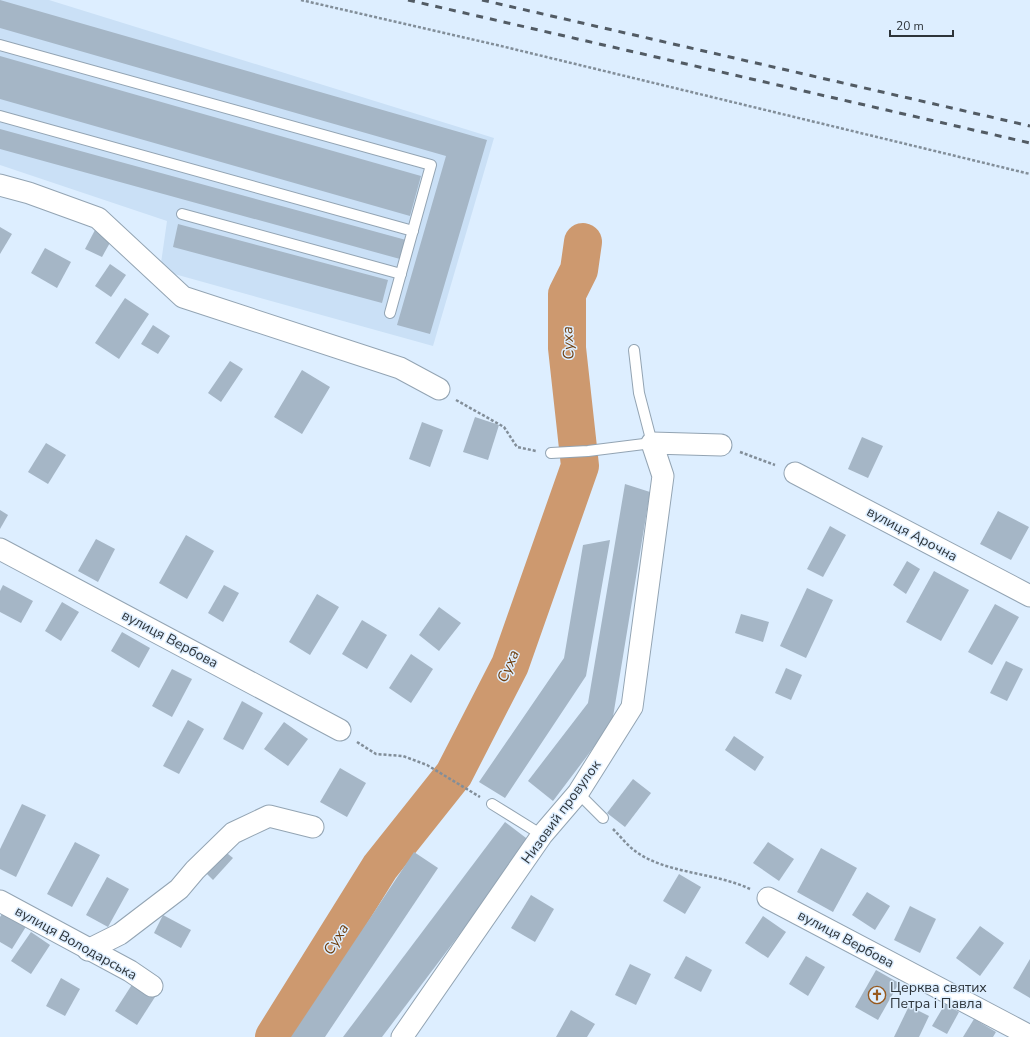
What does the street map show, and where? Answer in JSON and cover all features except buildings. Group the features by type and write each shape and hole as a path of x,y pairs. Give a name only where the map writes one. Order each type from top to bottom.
{"street":[{"path":"0,185 29,192 98,218 183,297 400,368 439,389"},
{"path":"652,443 721,445"},
{"name":"Низовий провулок","path":"402,1037 542,835 578,793 632,707 663,476 652,443"},
{"name":"вулиця Арочна","path":"795,473 1030,596"},
{"name":"вулиця Вербова","path":"0,549 347,734"},
{"path":"88,950 120,934 179,889 195,870 233,833 269,816 313,827"},
{"name":"вулиця Вербова","path":"768,898 1030,1036"},
{"name":"вулиця Володарська","path":"0,901 88,950 130,971 152,986"}],"lane":[{"path":"0,45 431,165 390,313"},
{"path":"0,116 413,231"},
{"path":"182,214 401,274"},
{"path":"551,453 588,451 652,443 639,393 634,350"},
{"path":"578,793 603,818"},
{"path":"492,804 542,835"}],"path":[{"path":"301,0 501,46 1030,174"},
{"path":"439,389 468,408 504,427 517,447 551,453"},
{"path":"721,445 795,473"},
{"path":"347,734 376,754 403,756 427,765 492,804"},
{"path":"603,818 635,851 665,866 694,871 738,884 768,898"}],"shaded area":[{"path":"0,0 49,0 494,138 433,346 160,270 167,221 0,165"}],"waterway":[{"name":"Суха","path":"274,1037 380,867 454,774 510,665 580,466 567,348 567,294 579,270 583,242"}],"railway":[{"path":"408,0 1030,143"},
{"path":"482,0 1030,126"}],"place":[{"name":"Церква святих Петра і Павла","path":"877,995"}]}
